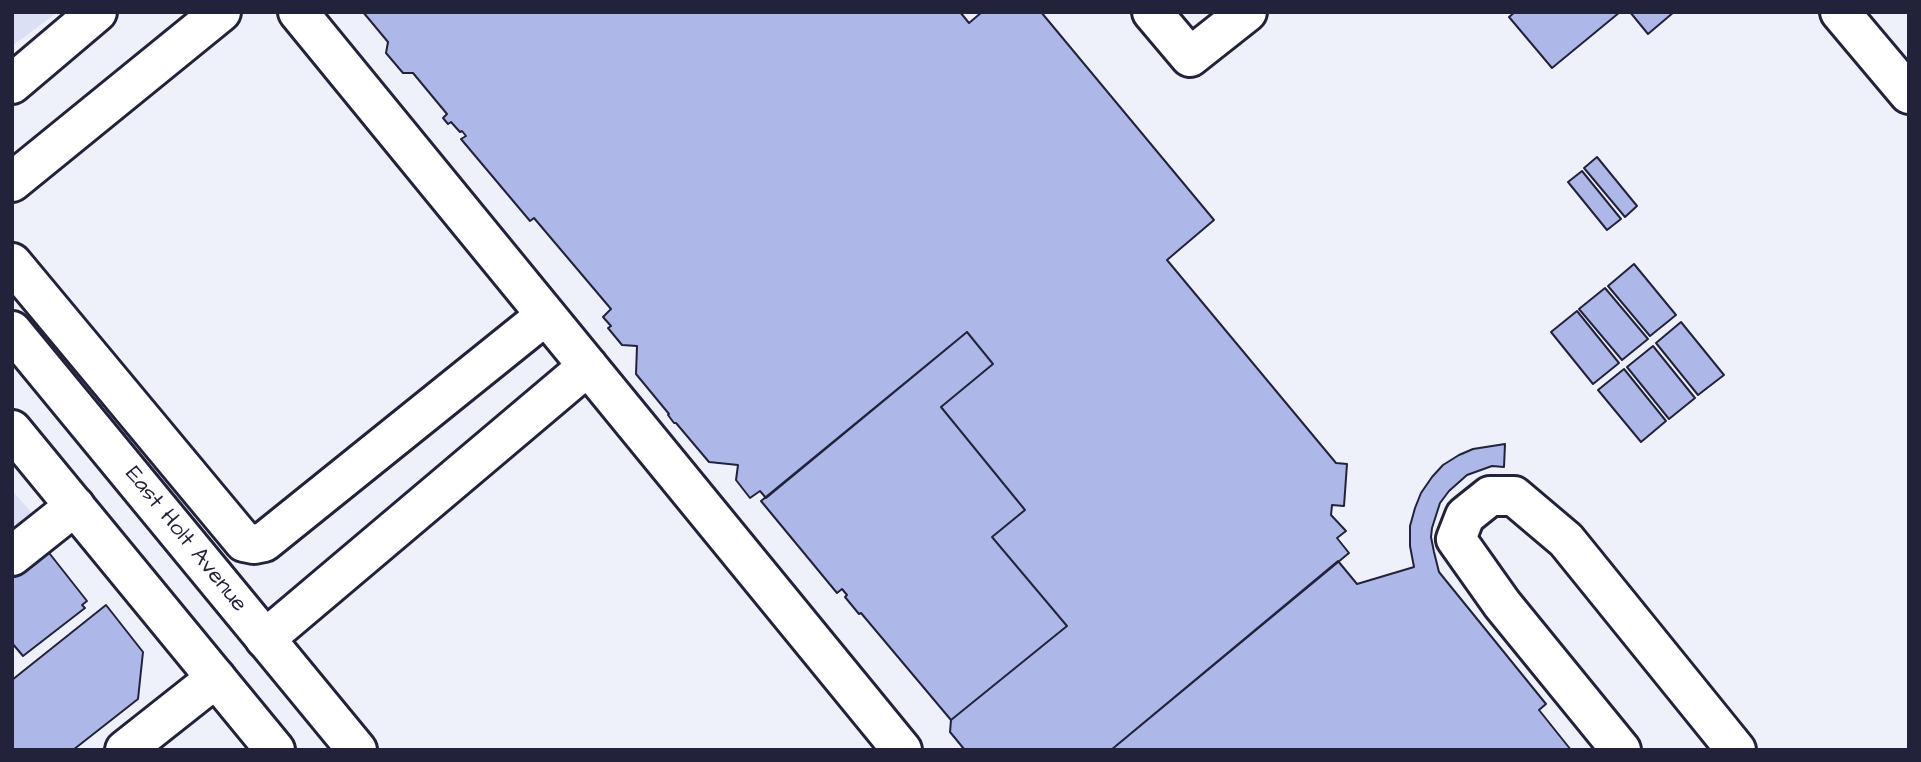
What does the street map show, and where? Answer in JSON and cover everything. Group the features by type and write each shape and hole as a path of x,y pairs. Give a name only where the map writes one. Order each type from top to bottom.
{"main road":[{"path":"12,84 97,12"},
{"path":"17,168 220,12"},
{"path":"298,12 902,750"},
{"path":"1152,12 1190,57 1247,12"},
{"path":"1840,12 1909,94"},
{"path":"12,263 244,541 254,544 264,542 546,315"},
{"name":"East Holt Avenue","path":"12,331 357,750"},
{"path":"265,639 588,366"},
{"path":"12,430 275,750"},
{"path":"1621,750 1502,604 1456,539 1465,516 1490,496 1514,496 1566,540 1736,750"},
{"path":"12,556 75,506"},
{"path":"125,750 216,678"}],"shaded area":[{"path":"12,12 58,12 12,46"},
{"path":"12,490 37,519 12,539"}],"building":[{"path":"363,12 960,12 969,23 982,12 1041,12 1214,220 1167,260 1336,463 1347,464 1344,506 1332,505 1331,515 1346,531 1337,538 1349,553 1111,750 964,749 950,732 951,720 1067,626 992,537 1025,510 941,407 993,364 967,332 766,498 760,491 750,498 736,480 738,465 709,462 674,423 636,374 637,346 622,345 608,328 611,326 603,317 611,309 534,218 530,221 461,139 466,136 462,131 451,122 448,124 443,118 447,114 413,73 403,73 386,53 388,42"},
{"path":"1515,12 1620,12 1552,68 1509,17"},
{"path":"1630,12 1674,12 1648,34"},
{"path":"1597,157 1637,206 1625,217 1584,168"},
{"path":"1582,171 1621,219 1607,230 1568,182"},
{"path":"1634,264 1676,315 1650,336 1608,286"},
{"path":"1605,288 1648,339 1622,360 1579,309"},
{"path":"1577,311 1619,363 1593,384 1551,332"},
{"path":"1681,322 1724,375 1698,395 1656,343"},
{"path":"967,332 993,364 941,407 1025,510 992,537 1067,626 951,720 861,613 859,614 842,589 837,593 761,501"},
{"path":"1653,346 1695,398 1669,419 1627,367"},
{"path":"1624,369 1666,421 1641,442 1598,390"},
{"path":"1505,444 1504,467 1492,466 1467,475 1440,503 1432,528 1434,552 1439,572 1546,704 1539,710 1571,750 1111,750 1338,561 1357,584 1414,567 1410,526 1421,493 1432,477 1443,465 1459,455 1473,449"},
{"path":"46,549 87,601 82,605 85,608 23,656 12,643 12,576"},
{"path":"106,605 143,652 138,699 73,750 12,750 12,680"}]}
